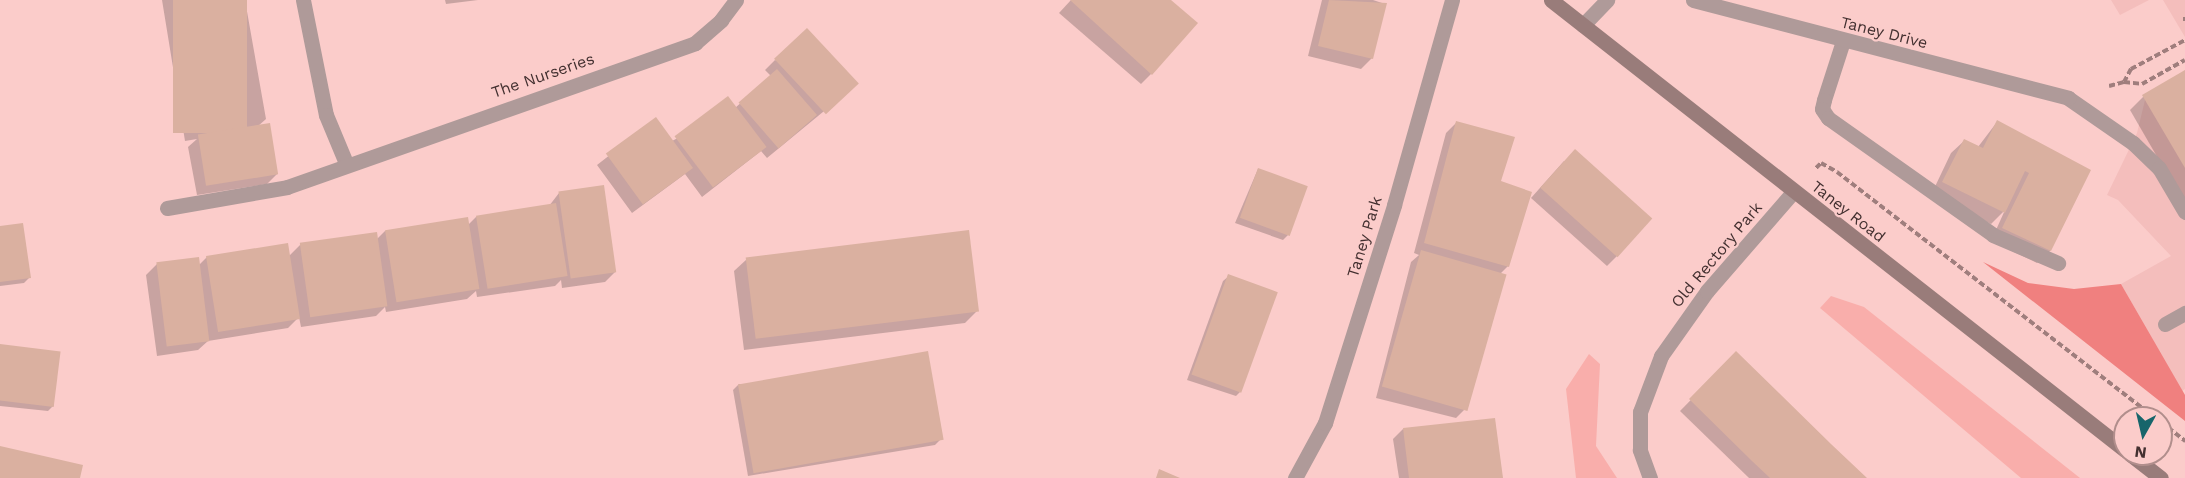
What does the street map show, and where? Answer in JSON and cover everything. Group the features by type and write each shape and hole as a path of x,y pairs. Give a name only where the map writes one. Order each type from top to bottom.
{"main road":[{"name":"Taney Road","path":"1551,0 2113,441"},
{"path":"2146,466 2161,478"}],"street":[{"path":"303,0 326,116 346,163"},
{"name":"The Nurseries","path":"167,208 287,186 346,163 695,43 722,20 736,0"},
{"name":"Taney Park","path":"1298,476 1325,423 1452,0"},
{"path":"1583,25 1607,0"},
{"name":"Taney Drive","path":"1692,0 1843,42 2068,98"},
{"path":"1843,42 1822,109 1828,118 1993,235 2058,263"},
{"path":"2068,98 2133,143 2159,168 2185,212"},
{"name":"Old Rectory Park","path":"1650,478 1640,450 1640,412 1661,356 1707,291 1793,192"},
{"path":"2165,324 2185,313"}],"path":[{"path":"2124,82 2132,69 2185,40"},
{"path":"2068,98 2124,82 2142,84 2185,60"},
{"path":"1793,192 1821,163 1838,172 2140,406"},
{"path":"2173,432 2185,441"}],"shaded area":[{"path":"2111,0 2149,0 2120,15"},
{"path":"2163,0 2185,0 2185,37"},
{"path":"2185,70 2185,389 2182,391 2121,284 2171,256 2118,200 2107,195 2137,133 2145,100"},
{"path":"1983,262 2028,283 2074,289 2121,284 2185,395 2185,421 2173,412 2173,406 2166,406"},
{"path":"1831,296 1864,307 2080,478 2021,478 1820,308"},
{"path":"1589,354 1600,364 1596,446 1617,478 1576,478 1566,389"}],"building":[{"path":"173,0 247,0 247,133 173,133"},
{"path":"1070,0 1171,0 1198,23 1152,75"},
{"path":"1329,0 1387,3 1373,59 1318,46"},
{"path":"807,28 859,84 826,114 774,59"},
{"path":"777,69 817,115 779,148 739,102"},
{"path":"2185,70 2185,168 2142,95"},
{"path":"728,96 767,147 713,187 674,136"},
{"path":"656,117 693,168 643,204 606,153"},
{"path":"1997,120 2091,170 2051,251 2002,228 2029,173 2025,171 2005,213 1942,182 1964,139 1983,148"},
{"path":"1456,121 1515,137 1501,181 1532,192 1509,267 1424,243"},
{"path":"270,123 278,174 206,186 198,134"},
{"path":"1575,149 1652,219 1617,257 1540,188"},
{"path":"1258,168 1308,186 1290,236 1240,218"},
{"path":"604,185 616,272 571,279 558,191"},
{"path":"556,203 568,276 488,289 476,216"},
{"path":"468,217 479,289 396,302 385,230"},
{"path":"23,223 31,278 0,282 0,226"},
{"path":"969,230 979,311 756,339 746,257"},
{"path":"377,232 387,306 310,317 300,243"},
{"path":"288,243 300,319 218,332 206,256"},
{"path":"1421,250 1507,275 1467,411 1382,386"},
{"path":"199,257 209,341 167,347 156,262"},
{"path":"1228,274 1278,292 1241,393 1191,375"},
{"path":"0,344 61,351 54,407 0,400"},
{"path":"928,351 944,440 754,473 738,385"},
{"path":"1736,351 1867,478 1770,478 1752,461 1689,399"},
{"path":"1495,418 1503,478 1409,478 1403,428"},
{"path":"0,446 83,465 80,478 0,478"},
{"path":"1159,469 1180,478 1156,478"}]}
